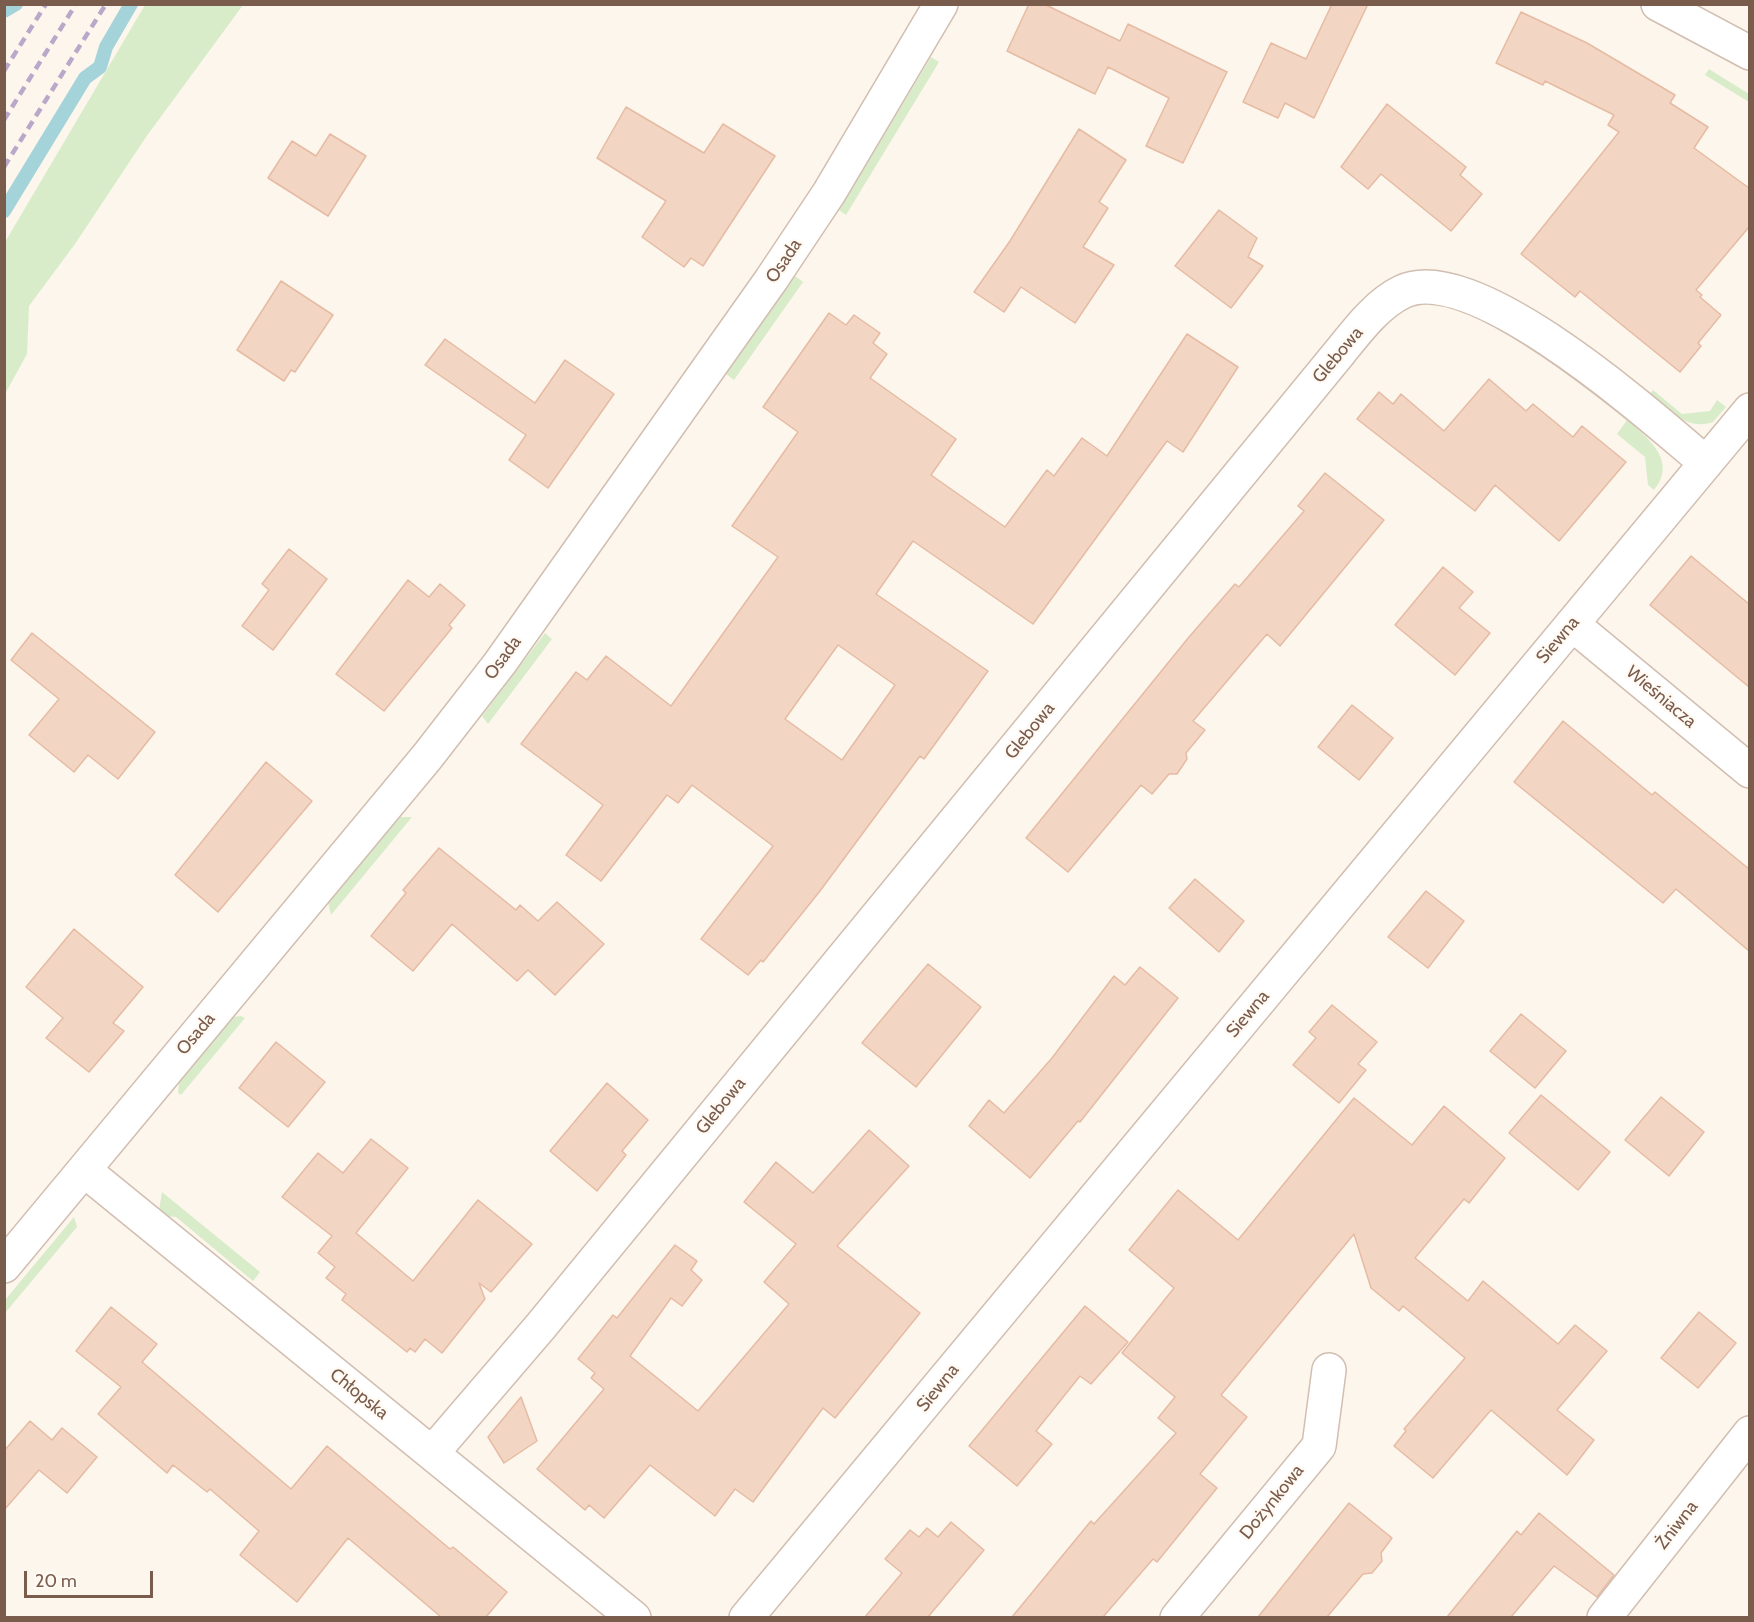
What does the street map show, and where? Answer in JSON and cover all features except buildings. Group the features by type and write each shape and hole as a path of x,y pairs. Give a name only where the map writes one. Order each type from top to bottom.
{"street":[{"name":"Osada","path":"4,1266 427,757 500,663 790,251 882,106 941,4"},
{"path":"1658,4 1749,53"},
{"name":"Glebowa","path":"433,1452 541,1326 1340,352 1384,304 1403,291 1422,287 1442,287 1463,294 1543,334 1570,352 1706,463"},
{"name":"Siewna","path":"746,1617 1749,410"},
{"name":"Wieśniacza","path":"1572,624 1749,771"},
{"name":"Chłopska","path":"84,1170 634,1617"},
{"name":"Dożynkowa","path":"1177,1617 1318,1446 1329,1370"},
{"name":"Żniwna","path":"1604,1617 1749,1433"}],"green space":[{"path":"145,5 243,5 146,137 75,244 29,306 27,354 5,394 5,242"},
{"path":"931,57 939,62 846,215 839,210"},
{"path":"1709,69 1749,94 1749,102 1705,75"},
{"path":"795,276 803,282 734,380 726,374"},
{"path":"1653,390 1682,414 1710,411 1717,400 1726,407 1713,422 1695,424 1671,413 1649,395"},
{"path":"1627,420 1651,442 1662,460 1661,479 1654,490 1648,485 1645,457 1617,434"},
{"path":"545,633 552,639 488,724 482,716"},
{"path":"399,817 412,817 331,915 328,902"},
{"path":"233,1017 245,1018 181,1095 178,1093 179,1083"},
{"path":"162,1192 260,1272 253,1281 176,1217 166,1216 159,1210"},
{"path":"74,1217 77,1227 5,1313 5,1300"}],"waterway":[{"path":"4,11 16,4"},
{"path":"4,211 85,78 100,67 106,47 131,4"}],"railway":[{"path":"4,71 46,4"},
{"path":"4,120 76,4"},
{"path":"4,167 106,4"}]}
